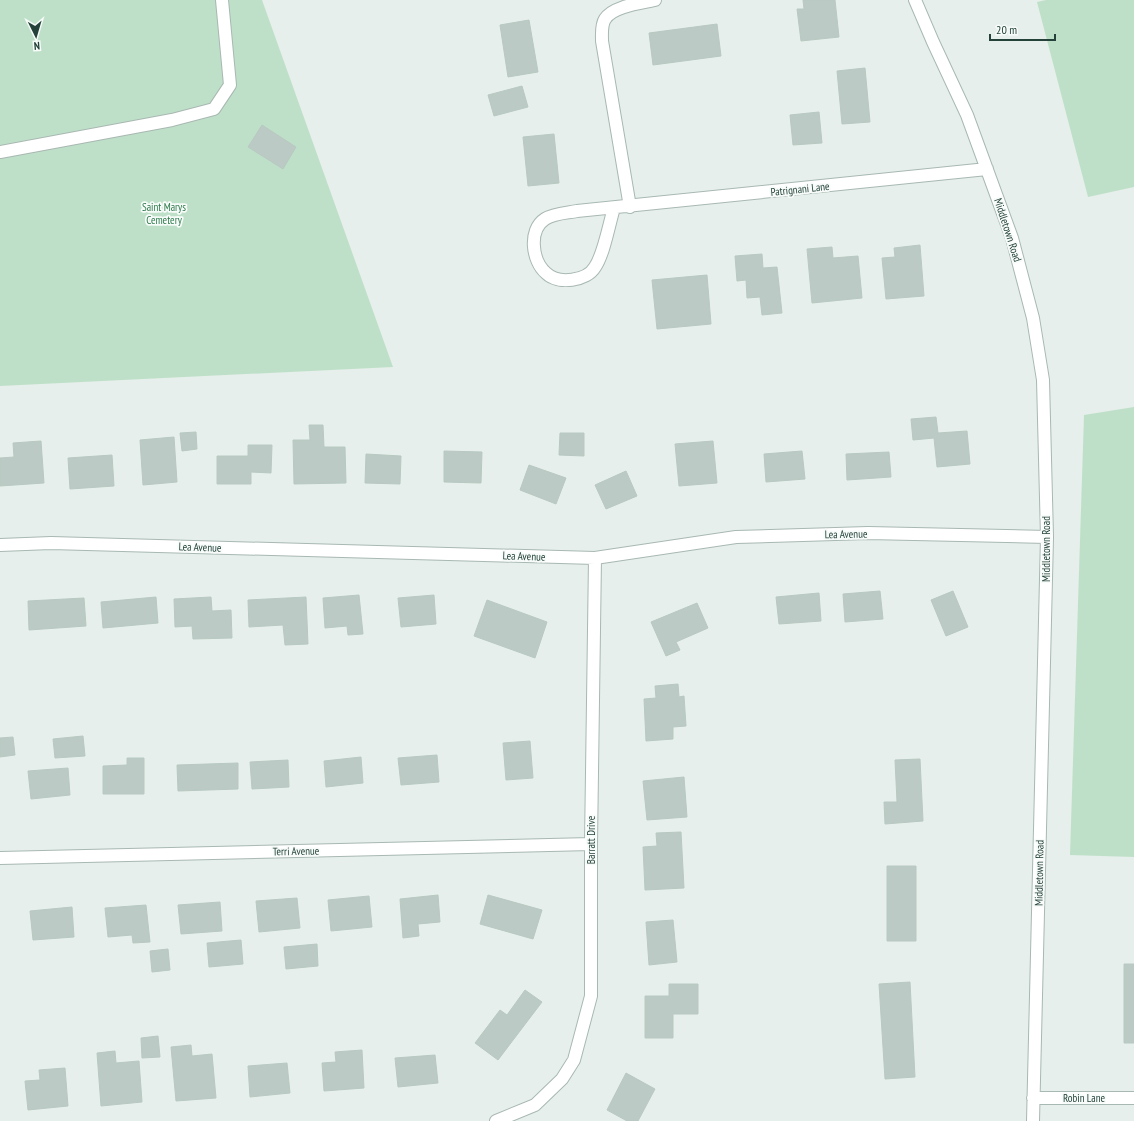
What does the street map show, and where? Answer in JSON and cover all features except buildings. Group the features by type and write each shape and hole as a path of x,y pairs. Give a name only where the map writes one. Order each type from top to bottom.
{"street":[{"path":"0,152 172,120 214,109 230,85 222,0"},
{"path":"630,207 602,41 603,28 605,19 612,12 627,6 655,0"},
{"name":"Middletown Road","path":"915,0 932,42 968,115 1014,245 1033,318 1042,372 1047,537 1033,1121"},
{"name":"Patrignani Lane","path":"614,208 595,268 579,278 554,278 547,274 536,256 534,243 539,224 551,216 614,208 987,170"},
{"name":"Lea Avenue","path":"0,545 50,543 595,558 736,536 868,533 1047,537"},
{"name":"Barratt Drive","path":"496,1121 536,1105 562,1079 574,1060 591,996 591,844 595,558"},
{"name":"Terri Avenue","path":"0,858 591,844"},
{"name":"Robin Lane","path":"1033,1098 1134,1098"}],"green space":[{"name":"Saint Marys Cemetery","path":"0,0 262,0 393,367 0,386"},
{"path":"1046,0 1134,0 1134,187 1088,197 1037,2"},
{"path":"1134,407 1134,857 1070,855 1084,415"}]}
